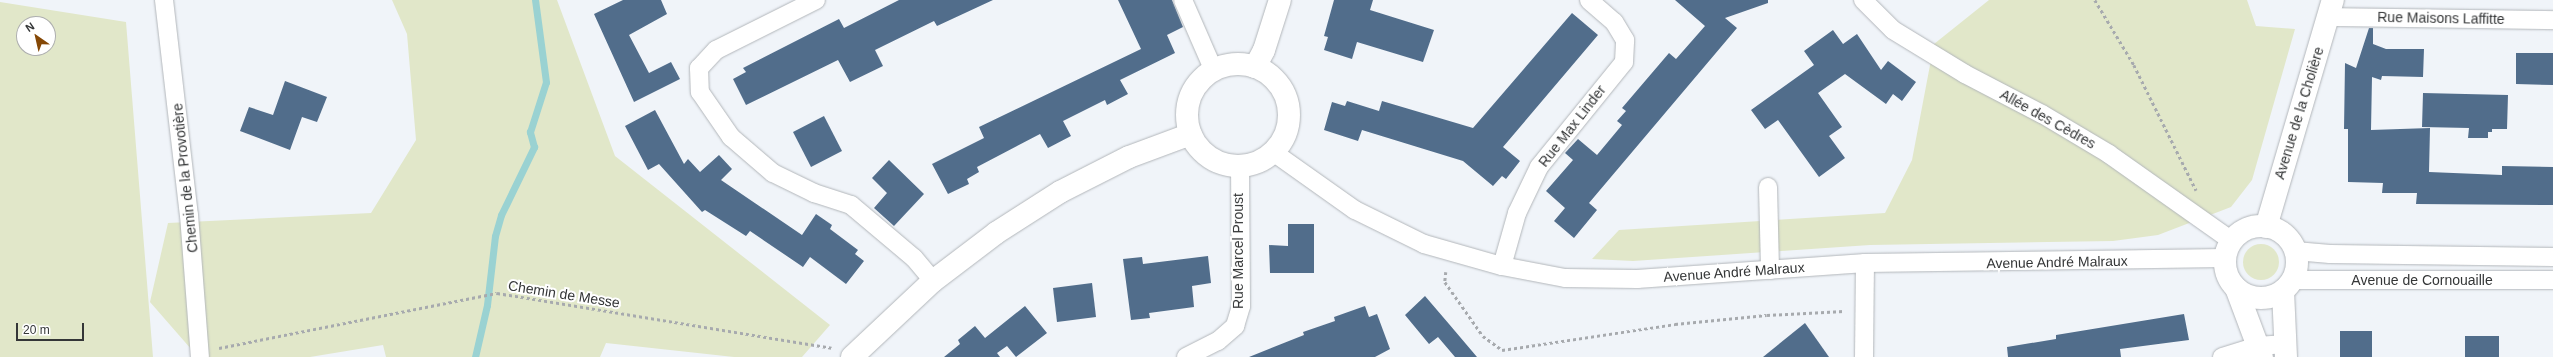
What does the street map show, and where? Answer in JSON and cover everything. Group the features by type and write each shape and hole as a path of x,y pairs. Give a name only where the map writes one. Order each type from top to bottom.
{"street":[{"name":"Chemin de la Provotière","path":"164,0 186,192 200,354"},
{"path":"816,0 716,50 699,68 700,92 731,137 773,173 814,193 851,205 914,258 933,281"},
{"path":"1183,0 1214,71"},
{"path":"1255,67 1264,50 1280,0"},
{"name":"Rue Max Linder","path":"1502,266 1516,213 1539,167 1624,62 1625,40 1614,22 1589,0"},
{"name":"Allée des Cèdres","path":"1863,0 1893,30 1965,74 2042,114 2109,154 2197,216 2228,250"},
{"name":"Rue Maisons Laffitte","path":"2331,9 2553,20"},
{"name":"Avenue de la Cholière","path":"2266,226 2331,9"},
{"path":"1231,65 1255,67 1277,82 1288,105 1287,131 1273,152 1254,163 1240,166 1220,162 1207,155 1191,134 1188,119 1191,98 1202,80 1214,71 1231,65"},
{"path":"854,355 933,281 996,233 1060,192 1130,158 1191,134"},
{"name":"Avenue André Malraux","path":"1273,152 1355,210 1424,244 1502,266 1580,279 1637,279 1865,263 2228,250"},
{"name":"Rue Marcel Proust","path":"1186,357 1218,341 1235,326 1241,306 1240,166"},
{"path":"1768,187 1770,270"},
{"path":"2222,357 2260,352 2285,351 2287,286 2297,264 2295,251 2282,233 2266,226 2247,229 2228,250 2227,275 2236,288 2260,352"},
{"name":"Avenue de Cornouaille","path":"2295,251 2330,254 2553,257"},
{"path":"1864,357 1865,263"},
{"name":"Avenue de Cornouaille","path":"2287,286 2553,280"},
{"path":"2236,288 2247,296 2261,298 2287,286"}],"path":[{"path":"2095,0 2134,64 2195,186 2197,216"},
{"path":"1450,251 1444,282 1483,336 1502,350 1675,324 1767,314 1864,311"},
{"name":"Chemin de Messe","path":"200,354 497,293 854,355"}],"green space":[{"path":"392,0 557,0 615,156 830,325 802,357 734,357 606,343 600,357 386,357 383,345 310,357 198,357 150,302 168,223 371,213 416,140 407,34"},
{"path":"1989,0 2247,0 2256,26 2295,29 2252,180 2231,207 2158,235 2113,241 1870,245 1633,261 1592,259 1619,230 1885,213 1912,160 1934,44"},
{"path":"0,2 126,22 153,357 0,357"},
{"path":"2265,244 2274,249 2278,255 2278,269 2274,275 2265,280 2257,280 2248,275 2244,269 2243,258 2248,249 2254,245"}],"building":[{"path":"623,0 661,0 667,14 629,35 649,73 671,62 680,79 634,102 594,14"},
{"path":"899,0 993,0 937,26 934,21 875,50 883,66 850,82 838,60 746,105 733,79 746,72 743,68 839,19 844,28"},
{"path":"1118,0 1172,0 1183,27 1167,35 1175,53 1120,80 1128,94 1107,105 1105,100 1063,121 1071,136 1048,148 1040,134 977,167 979,172 967,179 969,184 948,194 932,164 984,138 979,127 1141,49"},
{"path":"1334,0 1373,0 1370,10 1434,30 1423,62 1357,42 1352,59 1324,50 1328,37 1324,36"},
{"path":"1675,0 1768,0 1768,3 1725,18 1737,28 1589,203 1597,210 1574,238 1554,221 1565,208 1546,191 1573,160 1565,153 1578,139 1597,155 1622,125 1617,121 1626,111 1622,108 1669,53 1676,59 1705,26"},
{"path":"1572,13 1598,35 1503,147 1520,161 1506,179 1502,176 1493,186 1463,161 1362,130 1358,141 1324,130 1332,102 1345,106 1347,101 1379,111 1382,101 1473,128"},
{"path":"2369,28 2373,28 2373,44 2386,49 2424,49 2423,77 2382,76 2381,80 2372,77 2371,130 2430,128 2429,172 2502,175 2502,166 2553,167 2553,205 2416,204 2417,193 2382,193 2383,183 2348,182 2348,129 2344,129 2345,63 2356,68"},
{"path":"1833,30 1843,44 1857,34 1881,70 1888,61 1916,82 1902,101 1893,94 1886,104 1845,74 1818,93 1842,127 1829,136 1845,158 1819,177 1778,120 1765,129 1751,110 1814,65 1804,51"},
{"path":"2516,53 2553,53 2553,85 2516,84"},
{"path":"285,81 327,97 317,122 302,117 290,150 240,131 249,107 273,115"},
{"path":"2423,93 2508,95 2507,129 2492,129 2492,132 2488,132 2488,138 2468,138 2469,128 2422,127"},
{"path":"655,110 684,164 688,159 700,172 719,155 732,169 721,180 802,235 816,214 832,225 830,229 858,250 855,254 864,261 846,284 810,257 803,267 750,231 746,236 705,210 702,212 659,164 648,170 625,126"},
{"path":"824,116 842,151 811,167 793,132"},
{"path":"889,160 924,194 894,226 874,208 887,193 872,178"},
{"path":"1288,224 1314,224 1314,273 1270,273 1269,245 1288,246"},
{"path":"1208,256 1211,283 1192,286 1194,307 1149,313 1150,318 1131,320 1123,259 1142,257 1143,264"},
{"path":"1092,283 1096,317 1057,322 1053,288"},
{"path":"1425,296 1477,357 1455,357 1438,337 1429,344 1405,315"},
{"path":"1025,306 1047,333 1016,357 1007,346 997,353 1000,357 944,357 960,344 958,340 975,326 985,338"},
{"path":"1365,306 1369,317 1377,314 1390,349 1375,357 1249,357 1304,335 1303,332 1335,321 1334,317"},
{"path":"2184,314 2189,340 2120,349 2121,357 2008,357 2007,347 2056,339 2056,335"},
{"path":"1805,323 1829,357 1763,357"},
{"path":"2340,331 2372,331 2372,357 2340,357"},
{"path":"2465,336 2499,336 2499,357 2465,357"}],"waterway":[{"path":"475,357 487,305 495,236 501,215 534,147 530,132 546,82 535,0"}]}
